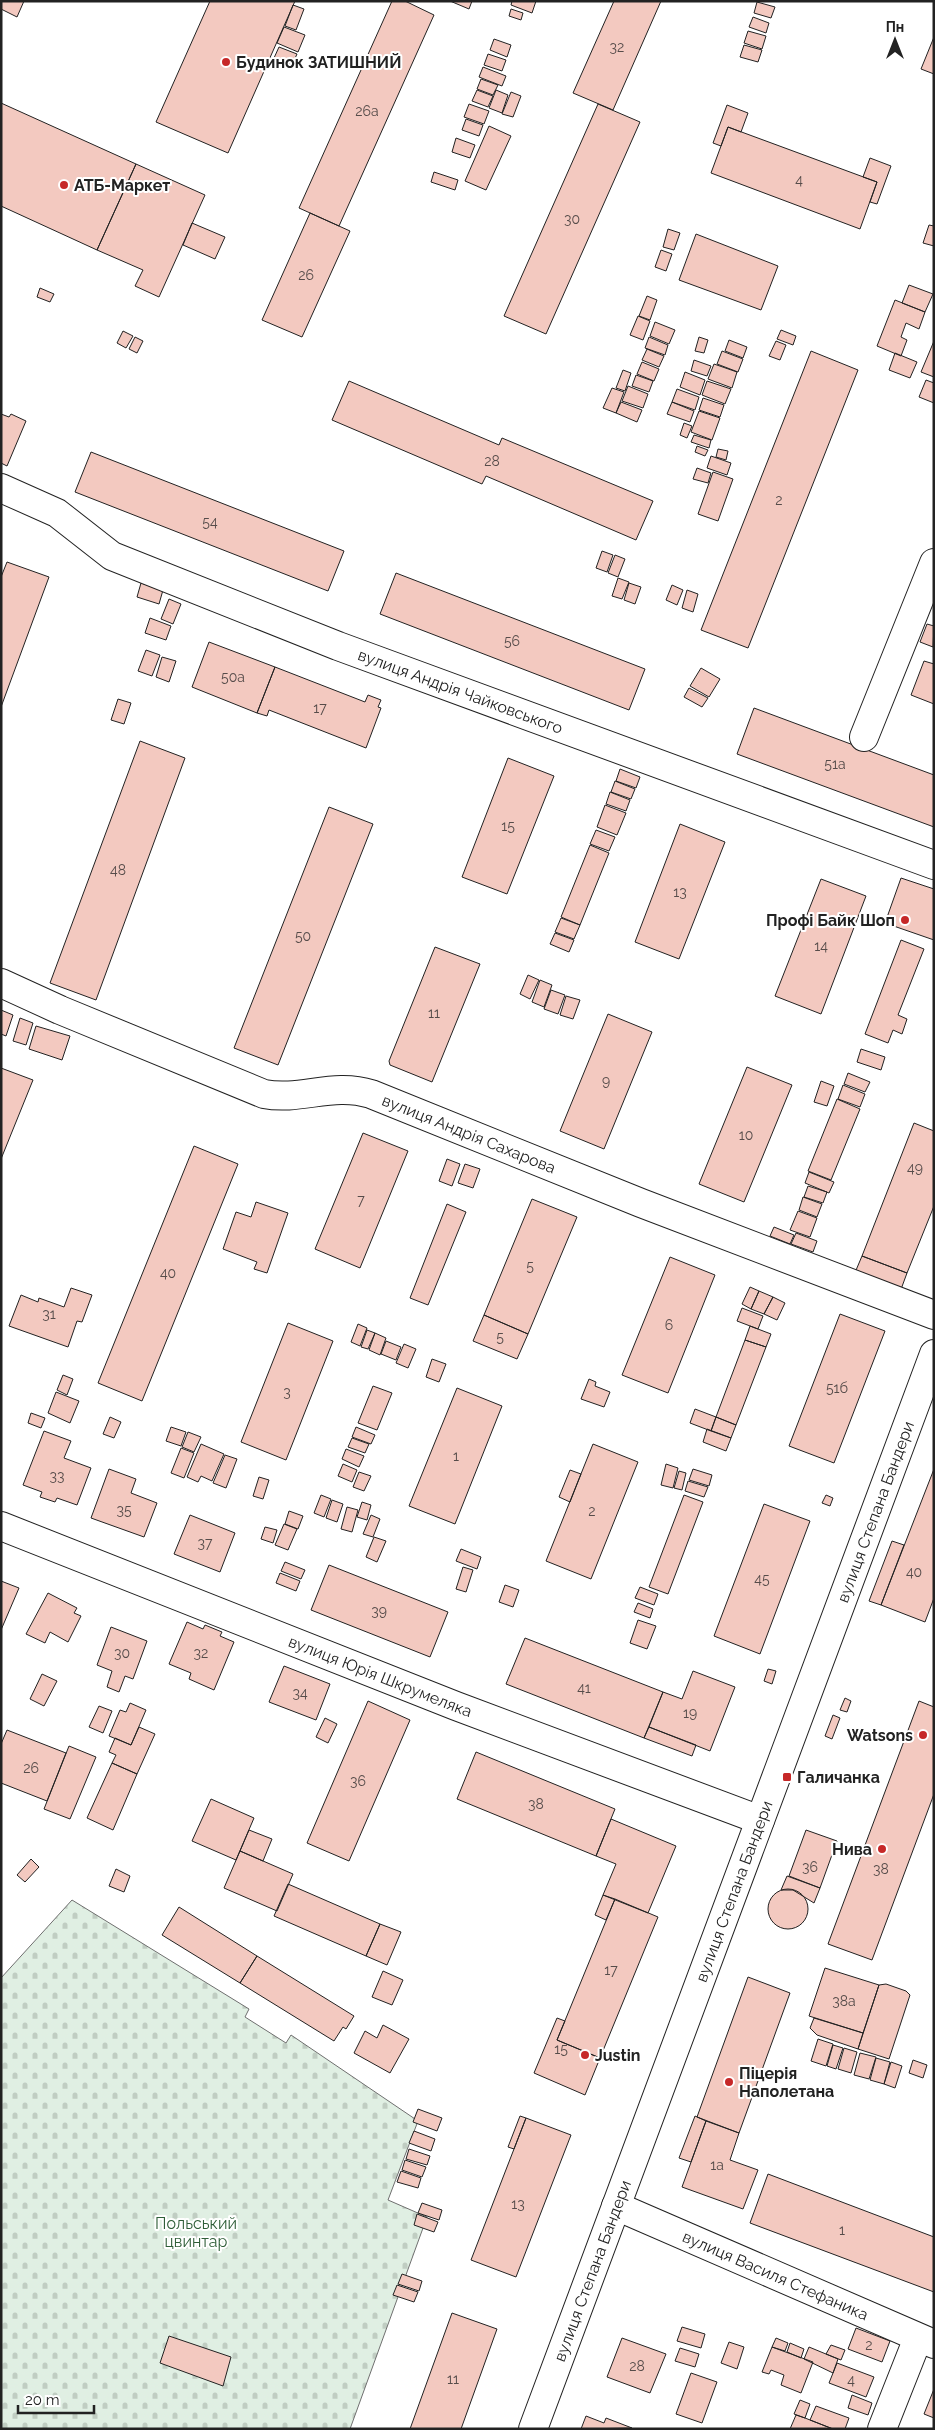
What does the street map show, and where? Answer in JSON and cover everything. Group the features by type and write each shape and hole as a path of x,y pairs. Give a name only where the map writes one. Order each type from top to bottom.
{"street":[{"name":"вулиця Андрія Чайковського","path":"1,488 57,513 112,556 338,646 934,865"},
{"path":"864,737 934,562"},
{"name":"вулиця Андрія Сахарова","path":"1,983 60,1010 264,1094 290,1096 339,1088 370,1094 641,1203 934,1315"},
{"name":"вулиця Степана Бандери","path":"533,2429 934,1355"},
{"name":"вулиця Юрія Шкрумеляка","path":"1,1526 456,1706 760,1820"},
{"name":"вулиця Василя Стефаника","path":"616,2206 926,2341"},
{"path":"882,2429 926,2341"}],"green space":[{"name":"Польський цвинтар","path":"72,1900 249,2009 245,2017 286,2043 291,2035 418,2121 388,2200 427,2217 350,2429 1,2429 1,1978"}],"building":[{"path":"1,1 24,1 17,17 1,9"},
{"name":"Будинок ЗАТИШНИЙ","path":"210,1 295,1 228,153 156,122"},
{"path":"392,1 405,1 434,15 339,226 299,208"},
{"path":"450,1 472,1 469,9"},
{"path":"512,1 536,1 532,13 511,5"},
{"path":"614,1 661,1 613,110 573,93"},
{"path":"757,2 775,7 771,18 754,13"},
{"path":"293,5 304,9 296,30 285,26"},
{"path":"511,9 523,13 521,20 509,16"},
{"path":"753,17 769,23 766,33 749,27"},
{"path":"284,27 305,35 298,52 277,43"},
{"path":"748,31 766,36 762,49 744,43"},
{"path":"934,37 934,74 921,69"},
{"path":"494,39 511,45 507,57 490,50"},
{"path":"744,45 762,50 758,62 740,57"},
{"path":"279,47 297,54 292,65 274,58"},
{"path":"488,54 506,60 502,71 484,65"},
{"path":"483,67 506,76 502,86 479,77"},
{"path":"481,79 498,85 493,95 477,89"},
{"path":"477,90 493,96 488,107 472,101"},
{"path":"496,90 508,95 502,113 489,108"},
{"path":"511,92 521,96 513,117 502,114"},
{"name":"АТБ-Маркет","path":"1,103 136,164 97,250 1,206"},
{"path":"469,104 489,111 484,124 464,117"},
{"path":"598,104 640,122 546,334 504,316"},
{"path":"727,105 748,113 741,132 728,127 721,146 713,143"},
{"path":"466,119 483,125 479,136 462,130"},
{"path":"489,126 511,136 486,190 465,181"},
{"path":"728,127 877,182 860,229 711,173"},
{"path":"456,138 475,145 470,158 452,152"},
{"path":"870,158 891,166 877,204 870,202 877,182 863,177"},
{"path":"136,164 205,195 159,297 135,286 143,270 97,250"},
{"path":"434,172 458,180 455,190 431,182"},
{"path":"310,213 350,231 302,337 262,320"},
{"path":"192,223 225,237 215,259 183,245"},
{"path":"929,225 934,226 934,246 923,243"},
{"path":"668,229 680,233 674,250 663,247"},
{"path":"696,234 778,266 761,310 679,280"},
{"path":"661,250 672,254 666,271 655,267"},
{"path":"909,285 933,294 925,312 902,303"},
{"path":"40,288 54,294 50,302 37,297"},
{"path":"647,296 657,300 650,320 639,316"},
{"path":"895,300 925,312 919,329 906,323 901,337 907,340 901,356 877,346"},
{"path":"638,316 650,321 643,340 630,335"},
{"path":"655,322 675,330 669,344 650,336"},
{"path":"781,330 796,336 793,345 777,339"},
{"path":"123,331 133,336 126,348 117,343"},
{"path":"135,337 143,341 137,353 129,349"},
{"path":"649,337 668,345 665,355 645,348"},
{"path":"699,337 708,340 704,353 695,351"},
{"path":"729,340 747,347 743,358 725,351"},
{"path":"776,341 786,345 780,360 769,356"},
{"path":"934,341 934,377 921,372"},
{"path":"647,349 664,356 659,367 642,360"},
{"path":"722,351 743,359 738,372 717,364"},
{"path":"811,351 858,370 748,648 701,630"},
{"path":"895,353 917,362 910,378 889,370"},
{"path":"694,360 711,366 707,376 691,371"},
{"path":"642,362 659,369 654,381 637,374"},
{"path":"714,364 737,372 732,388 708,379"},
{"path":"623,370 631,373 625,391 616,388"},
{"path":"685,372 705,380 700,395 680,387"},
{"path":"636,375 653,381 649,392 632,386"},
{"path":"926,380 934,383 934,403 919,397"},
{"path":"349,381 499,445 502,438 653,501 636,540 486,476 482,484 332,420"},
{"path":"707,381 731,389 725,404 702,395"},
{"path":"628,386 648,394 643,408 622,401"},
{"path":"612,388 624,392 616,413 603,408"},
{"path":"677,389 699,397 695,410 672,402"},
{"path":"703,398 724,405 720,417 699,410"},
{"path":"621,402 642,410 637,422 616,413"},
{"path":"672,402 694,411 690,422 667,414"},
{"path":"699,411 720,418 712,440 691,432"},
{"path":"1,414 9,417 11,414 26,421 7,466 1,463"},
{"path":"684,423 692,426 687,438 680,435"},
{"path":"694,435 711,440 709,448 691,442"},
{"path":"697,446 708,450 705,456 695,452"},
{"path":"718,449 728,451 726,460 716,457"},
{"path":"91,452 344,551 328,591 75,492"},
{"path":"711,456 731,463 727,475 707,468"},
{"path":"697,468 711,473 708,483 693,479"},
{"path":"713,472 733,479 718,521 698,514"},
{"path":"602,551 613,555 607,572 596,568"},
{"path":"615,555 625,559 618,577 608,573"},
{"path":"7,562 49,577 1,707 1,577"},
{"path":"396,573 645,669 629,710 380,614"},
{"path":"618,578 629,582 622,599 612,596"},
{"path":"141,583 163,590 159,604 137,597"},
{"path":"629,583 641,587 635,604 624,600"},
{"path":"672,585 683,590 677,605 666,600"},
{"path":"687,590 698,594 693,612 682,608"},
{"path":"169,599 181,604 173,624 161,619"},
{"path":"150,618 171,626 166,640 145,633"},
{"path":"927,624 934,626 933,647 920,642"},
{"path":"209,642 275,667 257,713 192,687"},
{"path":"146,650 160,655 152,676 138,671"},
{"path":"162,657 176,661 169,682 156,677"},
{"path":"924,661 934,664 934,704 911,695"},
{"path":"275,667 365,702 368,695 381,700 378,707 381,708 366,748 269,710 267,716 257,713"},
{"path":"701,668 720,679 709,697 690,686"},
{"path":"689,688 708,698 702,707 684,697"},
{"path":"118,699 131,703 124,724 111,720"},
{"path":"754,708 934,775 934,827 737,754"},
{"path":"140,741 185,758 96,1000 50,983"},
{"path":"508,758 554,776 507,894 462,877"},
{"path":"620,769 640,777 636,788 616,781"},
{"path":"615,781 635,789 631,799 611,792"},
{"path":"610,792 630,800 626,811 606,804"},
{"path":"605,805 626,813 617,835 597,827"},
{"path":"329,807 373,824 278,1065 234,1048"},
{"path":"680,824 725,842 679,959 635,942"},
{"path":"596,830 615,837 609,851 590,844"},
{"path":"590,845 609,853 580,925 561,917"},
{"path":"901,878 934,889 934,940 885,923"},
{"path":"821,879 866,896 821,1014 775,996"},
{"path":"561,918 580,925 574,939 555,932"},
{"path":"555,933 574,940 569,952 550,944"},
{"path":"901,940 924,949 898,1015 907,1019 902,1034 893,1030 888,1043 865,1034"},
{"path":"435,947 480,964 432,1082 390,1065 389,1061"},
{"path":"528,975 539,980 530,999 520,994"},
{"path":"540,980 552,985 544,1007 532,1002"},
{"path":"551,990 565,995 558,1014 544,1009"},
{"path":"566,996 580,1000 573,1019 560,1015"},
{"path":"1,1010 13,1015 6,1036 1,1034"},
{"path":"608,1014 652,1032 604,1149 560,1131"},
{"path":"20,1018 33,1023 26,1045 13,1041"},
{"path":"36,1026 70,1036 62,1060 29,1049"},
{"path":"861,1049 885,1057 881,1070 857,1062"},
{"path":"747,1067 792,1085 744,1202 699,1184"},
{"path":"1,1068 33,1080 1,1159"},
{"path":"848,1073 870,1082 865,1092 844,1084"},
{"path":"821,1081 834,1086 827,1106 814,1102"},
{"path":"843,1085 865,1094 860,1107 838,1099"},
{"path":"837,1099 860,1109 831,1180 808,1171"},
{"path":"914,1123 934,1131 934,1206 907,1273 862,1256"},
{"path":"363,1133 408,1151 360,1268 315,1249"},
{"path":"194,1146 238,1164 142,1401 98,1383"},
{"path":"447,1159 460,1164 452,1186 439,1181"},
{"path":"465,1164 480,1169 473,1188 458,1183"},
{"path":"809,1172 834,1182 829,1193 805,1183"},
{"path":"808,1186 827,1192 823,1203 804,1197"},
{"path":"803,1197 822,1204 817,1217 799,1210"},
{"path":"532,1199 577,1217 528,1334 484,1315"},
{"path":"256,1202 288,1213 267,1273 254,1269 257,1262 223,1249 236,1212 251,1217"},
{"path":"447,1204 466,1212 428,1305 410,1298"},
{"path":"798,1211 817,1218 810,1237 790,1230"},
{"path":"774,1227 794,1235 790,1244 770,1236"},
{"path":"796,1233 817,1241 813,1252 791,1244"},
{"path":"862,1256 907,1273 900,1292 854,1275"},
{"path":"670,1257 715,1275 668,1393 622,1375"},
{"path":"750,1287 759,1291 751,1309 742,1304"},
{"path":"71,1288 92,1295 82,1322 77,1321 68,1347 9,1326 21,1295 38,1302 39,1298 64,1307"},
{"path":"759,1291 773,1297 764,1314 751,1309"},
{"path":"773,1297 785,1303 777,1320 764,1314"},
{"path":"742,1308 763,1316 758,1329 737,1321"},
{"path":"840,1314 885,1331 834,1463 789,1446"},
{"path":"484,1315 528,1334 517,1359 473,1341"},
{"path":"288,1323 333,1341 286,1460 241,1442"},
{"path":"358,1324 367,1328 360,1346 351,1342"},
{"path":"750,1326 771,1334 766,1347 745,1340"},
{"path":"367,1330 375,1333 368,1349 361,1347"},
{"path":"375,1333 386,1338 380,1355 369,1350"},
{"path":"745,1340 766,1347 736,1425 716,1417"},
{"path":"386,1341 401,1347 396,1360 381,1354"},
{"path":"404,1344 416,1349 408,1368 396,1363"},
{"path":"432,1359 446,1364 439,1382 426,1377"},
{"path":"63,1375 73,1379 67,1395 57,1390"},
{"path":"589,1379 596,1382 595,1386 610,1392 604,1407 581,1399"},
{"path":"373,1386 392,1393 377,1430 358,1423"},
{"path":"457,1388 502,1406 455,1524 409,1506"},
{"path":"56,1392 79,1401 70,1423 48,1413"},
{"path":"695,1409 716,1417 711,1431 690,1423"},
{"path":"31,1413 45,1418 41,1428 28,1423"},
{"path":"110,1417 121,1422 114,1438 103,1434"},
{"path":"716,1417 736,1425 731,1438 711,1431"},
{"path":"171,1427 186,1432 181,1446 166,1441"},
{"path":"356,1427 375,1435 371,1444 352,1437"},
{"path":"707,1429 731,1438 726,1451 703,1442"},
{"path":"44,1431 71,1441 64,1458 91,1468 77,1505 57,1498 55,1502 40,1497 42,1492 23,1485"},
{"path":"188,1432 201,1437 194,1452 182,1447"},
{"path":"352,1438 369,1444 365,1453 348,1447"},
{"path":"201,1444 224,1454 212,1481 201,1476 198,1482 187,1477"},
{"path":"593,1444 638,1462 591,1579 546,1561"},
{"path":"181,1448 194,1453 184,1478 171,1473"},
{"path":"346,1449 364,1456 359,1467 342,1459"},
{"path":"225,1455 237,1459 226,1488 213,1483"},
{"path":"343,1464 357,1470 352,1482 338,1476"},
{"path":"666,1464 678,1468 673,1488 661,1485"},
{"path":"109,1469 136,1479 131,1493 157,1503 144,1537 91,1518"},
{"path":"693,1469 712,1475 709,1486 689,1480"},
{"path":"934,1469 934,1598 925,1622 881,1605"},
{"path":"570,1470 581,1474 570,1502 559,1497"},
{"path":"679,1471 686,1473 682,1490 674,1488"},
{"path":"359,1472 371,1476 364,1491 353,1487"},
{"path":"259,1477 269,1480 263,1499 253,1496"},
{"path":"688,1481 708,1487 704,1497 685,1491"},
{"path":"321,1495 331,1499 324,1517 314,1513"},
{"path":"684,1495 703,1502 668,1594 649,1587"},
{"path":"826,1495 833,1498 830,1506 822,1503"},
{"path":"332,1500 343,1504 337,1522 326,1518"},
{"path":"362,1502 371,1505 367,1520 357,1517"},
{"path":"764,1504 810,1521 760,1654 714,1636"},
{"path":"347,1507 358,1510 352,1532 341,1529"},
{"path":"289,1511 303,1516 298,1529 285,1524"},
{"path":"190,1515 235,1533 220,1572 174,1554"},
{"path":"371,1515 380,1519 373,1537 363,1534"},
{"path":"284,1524 297,1529 288,1550 275,1545"},
{"path":"265,1527 277,1530 273,1543 261,1539"},
{"path":"374,1537 386,1541 377,1562 366,1557"},
{"path":"892,1541 904,1545 881,1605 869,1601"},
{"path":"461,1549 481,1557 477,1569 456,1561"},
{"path":"285,1562 305,1570 301,1579 281,1571"},
{"path":"329,1565 448,1612 430,1657 311,1610"},
{"path":"463,1567 473,1570 466,1592 456,1589"},
{"path":"280,1573 300,1581 296,1591 276,1583"},
{"path":"1,1581 19,1588 1,1630"},
{"path":"505,1585 519,1590 513,1607 499,1602"},
{"path":"640,1587 658,1594 654,1605 635,1598"},
{"path":"48,1593 77,1608 74,1613 81,1616 68,1642 50,1632 45,1643 26,1634"},
{"path":"638,1603 653,1609 650,1618 634,1612"},
{"path":"638,1620 656,1626 647,1649 630,1643"},
{"path":"187,1622 203,1629 205,1625 222,1632 220,1636 234,1642 214,1690 189,1679 191,1673 169,1664"},
{"path":"111,1627 147,1641 133,1679 125,1676 119,1692 107,1687 112,1671 97,1665"},
{"path":"525,1638 663,1692 644,1738 506,1684"},
{"path":"284,1666 330,1684 316,1720 269,1702"},
{"path":"768,1669 776,1671 772,1684 764,1681"},
{"path":"693,1671 735,1687 710,1751 649,1727 663,1692 682,1699"},
{"path":"42,1674 57,1681 44,1706 30,1699"},
{"path":"845,1698 851,1701 847,1712 840,1710"},
{"path":"368,1701 410,1720 349,1861 307,1843"},
{"path":"919,1701 934,1707 934,1794 872,1960 828,1944"},
{"path":"130,1703 146,1710 131,1745 109,1736 120,1710 126,1712"},
{"path":"99,1706 112,1711 103,1733 89,1727"},
{"path":"833,1715 840,1718 832,1739 825,1736"},
{"path":"325,1718 337,1724 328,1743 316,1737"},
{"path":"139,1727 155,1734 137,1774 112,1763 116,1755 109,1752 115,1738 131,1745"},
{"path":"649,1727 696,1745 692,1756 644,1738"},
{"path":"7,1730 66,1753 47,1801 1,1783 1,1744"},
{"path":"69,1746 96,1757 70,1819 44,1809"},
{"path":"476,1752 615,1809 596,1856 457,1799"},
{"path":"112,1763 137,1774 113,1830 87,1818"},
{"path":"211,1799 254,1818 236,1860 192,1841"},
{"path":"611,1819 676,1846 648,1913 603,1895 616,1864 596,1856"},
{"path":"249,1830 272,1839 263,1861 240,1851"},
{"path":"806,1830 837,1841 820,1888 789,1876"},
{"path":"240,1851 293,1874 277,1911 224,1888"},
{"path":"31,1859 39,1867 25,1882 17,1875"},
{"path":"116,1869 130,1876 124,1892 109,1886"},
{"path":"787,1876 820,1888 814,1903 793,1890 781,1890"},
{"path":"288,1884 380,1924 366,1956 274,1916"},
{"path":"788,1889 802,1895 808,1909 802,1923 788,1929 774,1923 768,1909 774,1895"},
{"path":"603,1895 615,1899 606,1920 595,1915"},
{"path":"615,1899 658,1917 600,2058 557,2040"},
{"path":"179,1907 257,1956 240,1983 162,1935"},
{"path":"380,1924 401,1932 387,1965 366,1956"},
{"path":"257,1956 354,2016 346,2029 343,2027 334,2041 240,1983"},
{"path":"825,1968 879,1985 863,2033 809,2016"},
{"path":"383,1971 403,1980 392,2005 372,1997"},
{"path":"748,1977 790,1993 739,2133 697,2117"},
{"path":"886,1984 906,1991 910,1995 889,2059 858,2049 879,1985"},
{"path":"557,2018 565,2021 557,2040 600,2058 585,2095 534,2073"},
{"path":"814,2018 863,2033 858,2049 817,2035 810,2028"},
{"path":"383,2025 409,2039 390,2073 354,2053 365,2031 377,2038"},
{"path":"818,2039 833,2044 826,2066 811,2061"},
{"path":"833,2045 843,2048 836,2069 827,2066"},
{"path":"844,2048 857,2052 851,2073 838,2069"},
{"path":"860,2053 876,2057 869,2079 854,2075"},
{"path":"876,2058 890,2062 884,2084 870,2080"},
{"path":"913,2060 927,2065 923,2078 909,2073"},
{"path":"891,2062 902,2066 895,2088 884,2084"},
{"path":"418,2109 442,2118 437,2131 413,2122"},
{"path":"520,2116 526,2118 514,2149 508,2147"},
{"path":"695,2116 706,2121 691,2162 679,2158"},
{"path":"526,2118 571,2135 516,2277 471,2260"},
{"path":"706,2121 739,2133 730,2160 758,2170 743,2209 682,2187"},
{"path":"414,2131 435,2139 431,2151 409,2143"},
{"path":"409,2149 430,2156 427,2165 406,2159"},
{"path":"405,2160 426,2167 422,2177 402,2170"},
{"path":"401,2171 421,2178 418,2188 397,2182"},
{"path":"768,2174 934,2237 934,2292 750,2223"},
{"path":"422,2203 442,2210 439,2220 418,2213"},
{"path":"417,2214 438,2222 434,2232 414,2225"},
{"path":"402,2274 422,2281 419,2291 398,2284"},
{"path":"397,2285 418,2292 414,2302 393,2295"},
{"path":"452,2313 497,2329 461,2429 410,2429"},
{"path":"682,2327 705,2334 701,2348 677,2341"},
{"path":"856,2328 890,2341 882,2362 848,2349"},
{"path":"169,2336 231,2357 223,2386 160,2363"},
{"path":"622,2338 666,2354 650,2393 607,2377"},
{"path":"776,2338 788,2343 785,2351 772,2347"},
{"path":"729,2342 744,2347 737,2369 721,2363"},
{"path":"790,2343 804,2349 801,2358 787,2352"},
{"path":"831,2345 845,2350 841,2360 826,2354"},
{"path":"772,2347 813,2362 801,2393 781,2385 784,2375 771,2370 769,2374 762,2372"},
{"path":"809,2347 838,2359 833,2373 804,2359"},
{"path":"680,2348 699,2354 695,2367 675,2361"},
{"path":"837,2363 874,2377 866,2397 829,2383"},
{"path":"691,2373 717,2382 702,2423 676,2414"},
{"path":"934,2389 934,2418 924,2414"},
{"path":"852,2395 872,2403 868,2415 848,2408"},
{"path":"800,2400 810,2404 805,2418 794,2414"},
{"path":"816,2406 849,2418 845,2429 833,2429 810,2420"},
{"path":"796,2415 805,2418 833,2429 790,2429"},
{"path":"586,2416 604,2423 606,2418 632,2428 581,2429"}],"place":[{"name":"Будинок ЗАТИШНИЙ","path":"226,62"},
{"name":"АТБ-Маркет","path":"64,185"},
{"name":"Профі Байк Шоп","path":"905,920"},
{"name":"Watsons","path":"923,1735"},
{"name":"Галичанка","path":"787,1777"},
{"name":"Нива","path":"882,1849"},
{"name":"Justin","path":"585,2055"},
{"name":"Піцерія Наполетана","path":"729,2082"}]}
